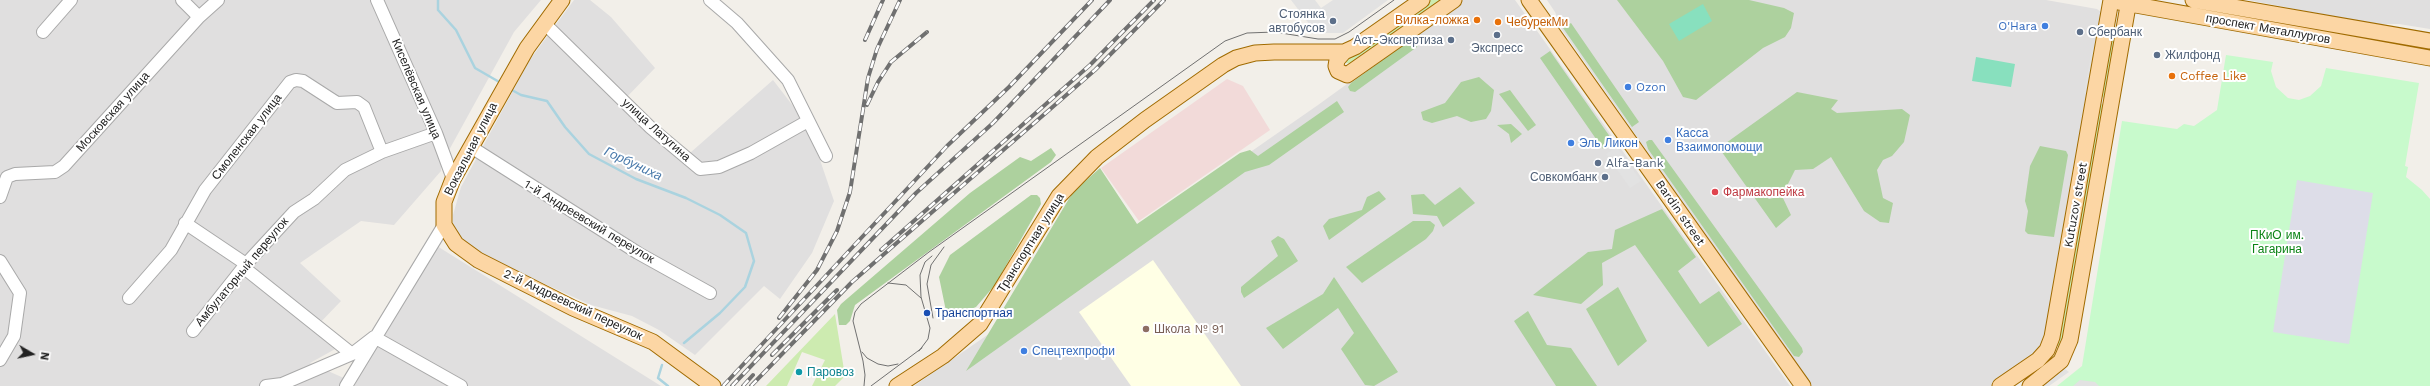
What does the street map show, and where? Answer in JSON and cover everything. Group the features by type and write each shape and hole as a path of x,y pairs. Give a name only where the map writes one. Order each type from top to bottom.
{"main road":[{"name":"Вокзальная улица","path":"444,225 444,202 453,179 516,66 544,23 562,0"},
{"name":"Транспортная улица","path":"897,386 943,356 980,324 1059,196 1093,161 1222,65 1250,54 1274,52 1344,52 1355,47 1422,0"},
{"path":"1344,52 1337,60 1340,70 1352,72 1454,0"},
{"name":"Bardin street","path":"1529,0 1803,386"},
{"name":"проспект Металлургов","path":"2110,0 2129,2 2430,58"},
{"name":"Kutuzov street","path":"2000,386 2038,360 2047,350 2052,337 2110,0"},
{"name":"проспект Металлургов","path":"2193,0 2430,41"},
{"name":"Kutuzov street","path":"2030,386 2056,366 2067,350 2070,340 2129,2"},
{"name":"Транспортная улица","path":"1274,52 1340,70"},
{"name":"2-й Андреевский переулок","path":"444,225 456,244 478,260 573,308 653,342 713,386"},
{"path":"688,368 699,386"}],"street":[{"path":"43,32 71,0"},
{"path":"182,0 199,17"},
{"name":"Московская улица","path":"0,197 8,177 15,174 55,172 64,166 199,17 218,0"},
{"name":"Киселёвская улица","path":"377,0 436,133 453,179"},
{"path":"710,0 737,23 788,80 826,156"},
{"name":"улица Латугина","path":"544,23 651,128 700,169 709,170 751,153 808,121"},
{"name":"Смоленская улица","path":"128,298 172,250 185,223 205,190 290,82 296,80 303,81 337,103 357,102 364,107 382,152"},
{"name":"Амбулаторный переулок","path":"192,331 245,265 294,212 314,199 345,170 382,152 436,133"},
{"name":"1-й Андреевский переулок","path":"471,147 638,253 710,294"},
{"path":"185,223 245,265 352,354"},
{"path":"346,386 374,337 444,225"},
{"path":"0,261 20,293 14,336 0,360"},
{"path":"266,386 282,384 352,354 374,337"},
{"path":"374,337 461,386"}],"shaded area":[{"path":"0,0 373,0 442,158 441,171 394,225 361,221 300,263 341,301 315,328 337,348 310,363 346,379 342,386 0,386"},
{"path":"382,0 541,0 514,32 448,152"},
{"path":"574,0 590,0 611,17 655,68 621,103 682,160 773,80 800,115 819,157 834,201 812,253 780,299 764,286 695,355 659,330 632,316 591,305 490,259 462,239 453,229 453,215 461,187 529,61"},
{"name":"Стоянка автобусов","path":"1291,0 1315,0 1321,8 1333,0 1388,0 1343,33 1316,33"},
{"path":"1463,0 1515,0 1790,386 914,386 1318,105"},
{"path":"1547,0 2046,0 2097,9 2101,12 2049,334 2035,355 1991,386 1812,386 1562,30 1555,12"},
{"path":"2248,0 2430,0 2430,29 2399,24 2373,24"},
{"path":"2092,48 2098,49 2090,94 2084,93"},
{"path":"1227,79 1243,86 1270,130 1139,221 1101,168"},
{"path":"1617,147 1641,181 1630,188 1606,154"},
{"path":"2297,180 2373,193 2349,344 2273,332"},
{"path":"437,246 661,386 354,386 376,345"},
{"name":"Школа № 91","path":"1153,260 1241,386 1131,386 1079,312"},
{"path":"2061,366 2069,372 2049,386 2033,386"},
{"path":"2080,380 2095,382 2099,386 2073,386"}],"green space":[{"path":"1430,0 1443,0 1351,64 1346,63 1347,59"},
{"path":"1617,0 1749,0 1784,8 1794,13 1791,28 1785,37 1763,48 1696,100 1683,97 1663,61"},
{"path":"1703,4 1712,21 1679,41 1669,24"},
{"path":"1571,23 1639,122 1632,127 1563,28"},
{"path":"2111,27 2119,28 2106,97 2104,98 2100,95"},
{"path":"1411,39 1414,39 1418,43 1417,47 1355,92 1350,91 1348,87 1351,83"},
{"path":"1550,51 1613,141 1603,149 1540,58"},
{"name":"ПКиО им. Гагарина","path":"2226,55 2273,62 2271,71 2276,87 2288,98 2299,100 2310,96 2321,86 2326,68 2419,83 2405,166 2408,167 2406,177 2422,190 2430,199 2430,386 2057,386 2082,366 2122,121 2177,129 2184,124 2194,126 2217,110"},
{"path":"1976,57 2015,64 2011,87 1972,81"},
{"path":"1479,77 1494,90 1491,111 1486,119 1471,122 1457,116 1432,123 1423,120 1421,112 1445,103 1461,82"},
{"path":"1510,90 1536,125 1528,131 1499,94"},
{"path":"1797,92 1838,100 1831,109 1837,113 1902,109 1910,115 1904,142 1892,156 1883,160 1877,170 1883,198 1893,203 1889,223 1880,222 1864,211 1831,157 1813,169 1795,170 1786,188 1763,187 1762,193 1769,199 1782,196 1791,215 1776,228 1719,148"},
{"path":"1337,101 1344,112 1269,165 1245,172 966,371 1073,192 1100,168 1137,224 1240,153 1250,150 1258,156"},
{"path":"2098,105 2104,105 2065,344 2060,348 2057,345"},
{"path":"1511,124 1522,134 1511,143 1509,134 1497,125"},
{"path":"1652,140 1802,348 1803,352 1799,357 1794,356 1648,149 1646,142"},
{"path":"2040,146 2066,151 2068,155 2054,237 2028,234 2025,231 2028,211 2025,201 2030,166"},
{"path":"1051,148 1056,155 1051,162 855,305 850,321 846,325 839,325 837,310 841,304 970,193 1020,157 1031,161"},
{"path":"1460,187 1475,203 1443,227 1437,216 1413,214 1411,195 1424,194 1435,205"},
{"path":"1379,191 1386,199 1329,240 1323,226 1329,219 1362,210 1367,197"},
{"path":"1031,195 1037,195 1040,198 1041,204 995,285 976,307 961,313 946,311 939,277 950,255"},
{"path":"1662,209 1696,257 1678,271 1700,304 1719,291 1742,324 1708,347 1635,245 1602,263 1603,285 1581,304 1533,295 1588,252 1612,249 1615,230"},
{"path":"1413,221 1430,221 1435,225 1433,231 1426,239 1362,283 1346,267"},
{"path":"1278,236 1284,239 1298,261 1244,298 1241,292 1241,287 1278,256 1271,241"},
{"path":"1334,277 1398,372 1374,386 1365,385 1341,349 1354,333 1338,308 1283,349 1266,328 1323,294"},
{"path":"1618,287 1647,341 1618,366 1586,309"},
{"path":"1528,311 1547,345 1571,348 1597,386 1556,386 1514,321"},
{"path":"835,314 845,376 835,386 812,386 825,360 802,352 787,386 766,386"}],"waterway":[{"name":"Горбуниха","path":"438,0 438,10 456,30 475,68 501,83"},
{"name":"Горбуниха","path":"510,89 521,95 547,101 565,127 589,154 636,179 686,198 720,215 746,233 754,261 745,287 720,313 684,343"},
{"name":"Горбуниха","path":"662,365 658,378 668,386"}],"tram line":[{"path":"864,386 865,375 863,361 853,321 855,312 861,304 929,252 1225,41 1247,33 1275,32 1318,39 1335,39 1349,32 1394,0"},
{"path":"933,318 927,284 931,265 944,247"},
{"path":"919,351 928,339 930,328 921,297 920,275 925,262 932,256"},
{"path":"888,283 906,285 921,298"},
{"path":"871,386 922,348"},
{"path":"862,352 867,358 878,364 888,366 898,364"}],"railway":[{"path":"865,40 883,0"},
{"path":"779,318 817,270 837,231 850,192 868,78 877,49 900,0"},
{"path":"723,386 947,146 1009,87 1092,0"},
{"path":"732,386 916,193 993,123 1110,0"},
{"path":"881,250 1090,65 1154,0"},
{"path":"751,386 852,282 1095,70 1164,0"},
{"path":"867,105 878,82 891,62 927,32"},
{"path":"772,355 837,290"},
{"path":"743,386 753,375"}],"place":[{"name":"Вилка-ложка","path":"1477,20"},
{"name":"Стоянка автобусов","path":"1333,21"},
{"name":"ЧебурекМи","path":"1498,22"},
{"name":"O'Hara","path":"2045,26"},
{"name":"Сбербанк","path":"2080,32"},
{"name":"Экспресс","path":"1497,35"},
{"name":"Аст-Экспертиза","path":"1451,40"},
{"name":"Жилфонд","path":"2157,55"},
{"name":"Coffee Like","path":"2172,76"},
{"name":"Ozon","path":"1628,87"},
{"name":"Касса Взаимопомощи","path":"1668,140"},
{"name":"Эль Ликон","path":"1571,143"},
{"name":"Alfa-Bank","path":"1598,163"},
{"name":"Совкомбанк","path":"1605,177"},
{"name":"Фармакопейка","path":"1715,192"},
{"name":"Транспортная","path":"927,313"},
{"name":"Школа № 91","path":"1146,329"},
{"name":"Спецтехпрофи","path":"1024,351"},
{"name":"Паровоз","path":"799,372"}]}
